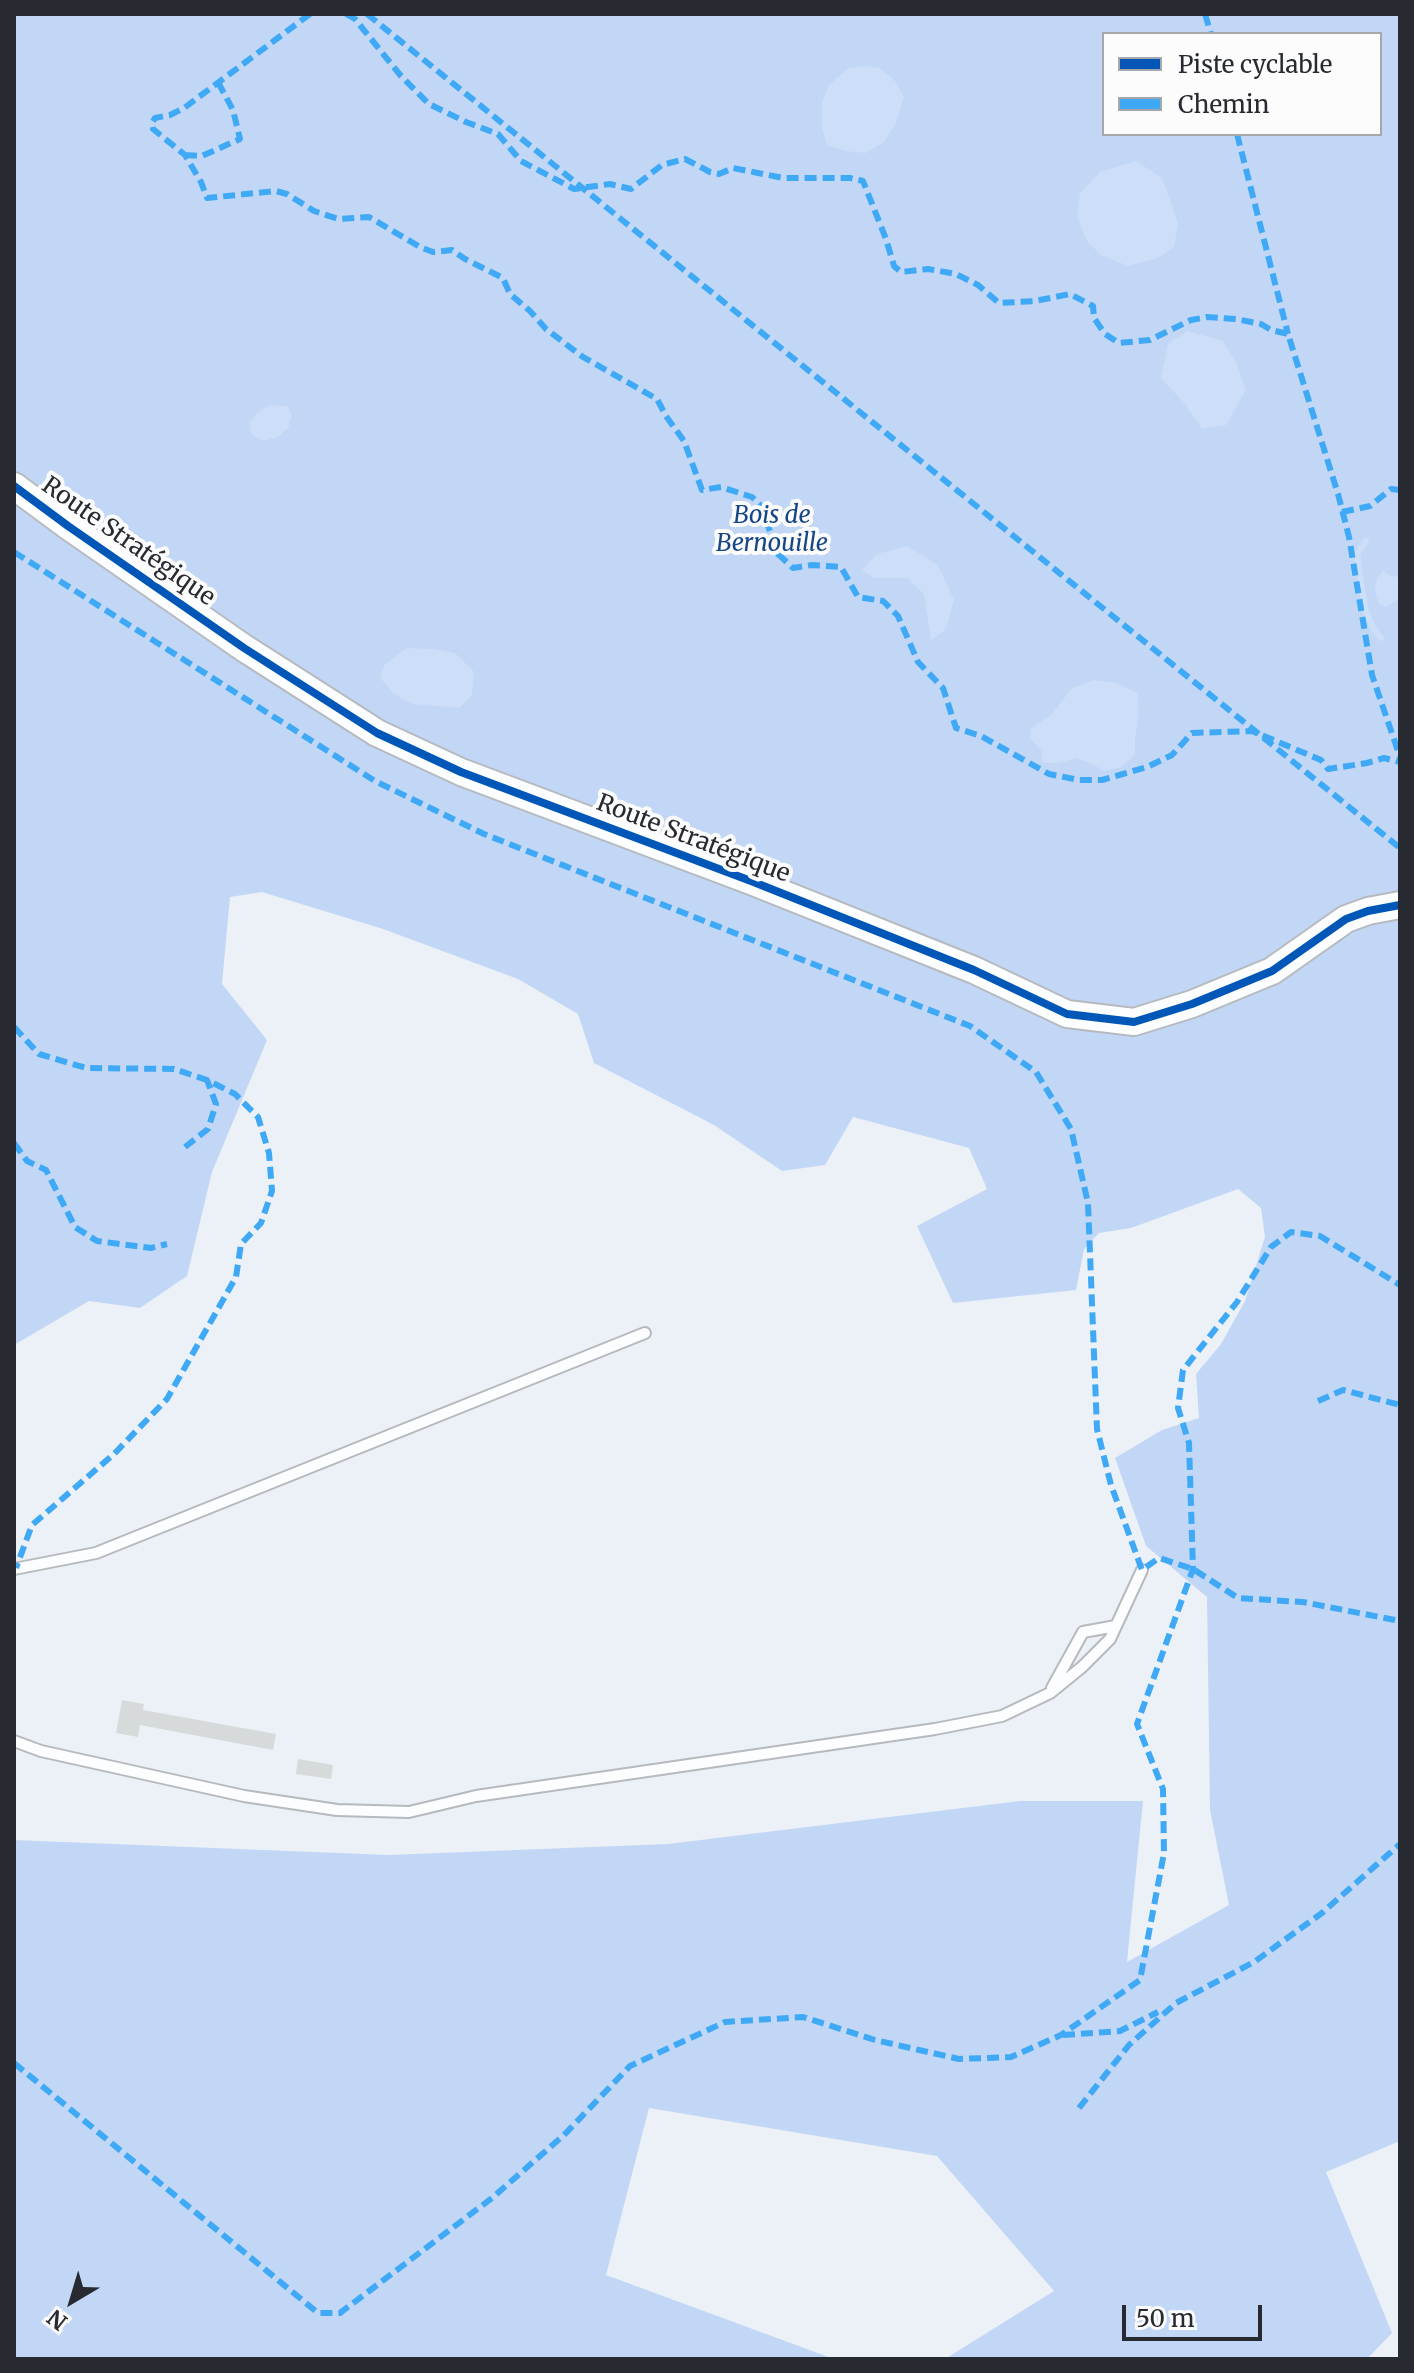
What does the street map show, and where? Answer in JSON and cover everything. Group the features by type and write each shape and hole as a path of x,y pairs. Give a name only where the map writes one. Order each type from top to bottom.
{"street":[{"name":"Route Stratégique","path":"14,486 244,648 377,733 461,772 751,881 974,970 1067,1014 1134,1022 1192,1004 1272,971 1346,919 1400,905"}],"lane":[{"path":"14,1569 96,1553 645,1333"},
{"path":"14,1741 41,1751 244,1796 337,1810 409,1812 476,1796 935,1729 1002,1716 1050,1693 1110,1639 1142,1570"},
{"path":"1050,1693 1083,1632 1116,1626"}],"green space":[{"name":"Bois de Bernouille","path":"14,14 1400,14 1400,2141 1326,2172 1392,2333 1367,2359 945,2359 1054,2291 937,2156 649,2108 606,2275 834,2359 14,2359 14,1840 389,1855 668,1844 1020,1801 1143,1801 1127,1962 1229,1905 1210,1810 1207,1597 1146,1546 1115,1458 1162,1430 1199,1418 1196,1374 1221,1344 1245,1301 1265,1237 1261,1208 1238,1189 1131,1228 1099,1233 1084,1249 1076,1290 953,1303 917,1226 987,1189 969,1148 853,1117 825,1165 782,1171 714,1125 594,1063 578,1014 518,979 383,929 262,892 230,897 222,984 267,1040 212,1172 187,1276 140,1308 89,1301 14,1345"}],"shaded area":[{"path":"849,68 880,68 896,82 904,97 895,125 884,142 866,153 827,145 822,128 822,102 830,84"},
{"path":"1136,161 1162,178 1178,223 1174,247 1158,258 1128,266 1101,255 1087,241 1077,216 1080,193 1100,172"},
{"path":"1188,331 1223,341 1235,360 1246,390 1226,425 1202,429 1185,404 1161,378 1168,343"},
{"path":"270,405 288,406 292,416 288,428 278,437 263,441 251,434 250,422"},
{"path":"907,546 938,565 954,600 946,629 931,641 924,594 907,578 874,578 862,570 877,554"},
{"path":"1383,570 1391,576 1400,577 1400,598 1386,607 1378,603 1375,589 1377,578"},
{"path":"407,648 455,653 474,672 472,695 459,708 412,704 394,694 380,678 385,664"},
{"path":"1093,680 1117,683 1137,693 1139,711 1135,755 1121,767 1104,771 1076,758 1043,763 1041,750 1031,739 1030,729 1052,714 1071,689"}],"building":[{"path":"122,1700 144,1704 143,1710 276,1734 273,1750 140,1725 138,1737 116,1733"},
{"path":"298,1759 333,1765 331,1779 296,1774"}],"waterway":[{"path":"1366,541 1357,554 1362,589 1366,611 1381,638"}],"marked path":[{"path":"310,14 184,108 155,118 152,123 153,129 185,155 207,198 276,191 287,194 314,211 338,219 369,217 420,247 433,252 452,250 503,278 510,294 546,329 583,357 657,399 684,441 702,490 721,487 752,497 761,506 778,554 793,568 812,565 841,567 858,597 883,601 898,616 918,662 943,688 956,728 981,736 1049,774 1079,780 1102,780 1147,767 1172,755 1192,733 1252,731 1321,760 1328,769 1384,758 1400,762"},
{"path":"346,14 355,19 401,76 429,104 498,134 521,161 574,189 610,184 631,189 662,165 685,159 719,174 733,168 783,178 850,178 863,181 894,266 901,272 928,269 956,274 978,285 999,303 1035,301 1070,294 1093,306 1094,318 1105,334 1119,343 1150,340 1191,320 1207,317 1261,324 1288,334 1338,494 1349,537 1372,675 1400,757"},
{"path":"367,14 1400,848"},
{"path":"1205,14 1210,32"},
{"path":"185,155 202,156 240,139 233,110 219,84"},
{"path":"1238,136 1288,334"},
{"path":"1342,512 1370,506 1391,489 1400,490"},
{"path":"14,552 375,781 484,834 970,1026 1036,1072 1071,1129 1088,1203 1097,1429 1111,1485 1142,1570 1159,1558 1193,1569 1238,1598 1303,1602 1400,1621"},
{"path":"14,1027 39,1054 86,1068 174,1069 235,1094 258,1117 269,1153 272,1191 261,1223 241,1244 236,1277 167,1399 114,1454 32,1525 16,1568"},
{"path":"185,1147 208,1129 216,1104 207,1080"},
{"path":"14,1143 27,1161 46,1170 75,1227 97,1241 151,1248 167,1244"},
{"path":"14,2063 318,2313 340,2313 492,2198 564,2135 630,2066 725,2022 803,2017 875,2040 959,2059 1011,2057 1061,2035 1140,1980 1164,1853 1163,1789 1137,1724 1193,1569 1189,1443 1178,1408 1183,1370 1237,1302 1271,1247 1291,1232 1320,1236 1400,1285"},
{"path":"1318,1401 1343,1390 1400,1405"},
{"path":"1079,2108 1129,2045 1176,2003 1254,1962 1322,1913 1400,1844"},
{"path":"1063,2035 1120,2031 1158,2012"}],"cycle path":[{"path":"14,486 244,648 377,733 461,772 751,881 974,970 1067,1014 1134,1022 1192,1004 1272,971 1346,919 1400,905"}]}
